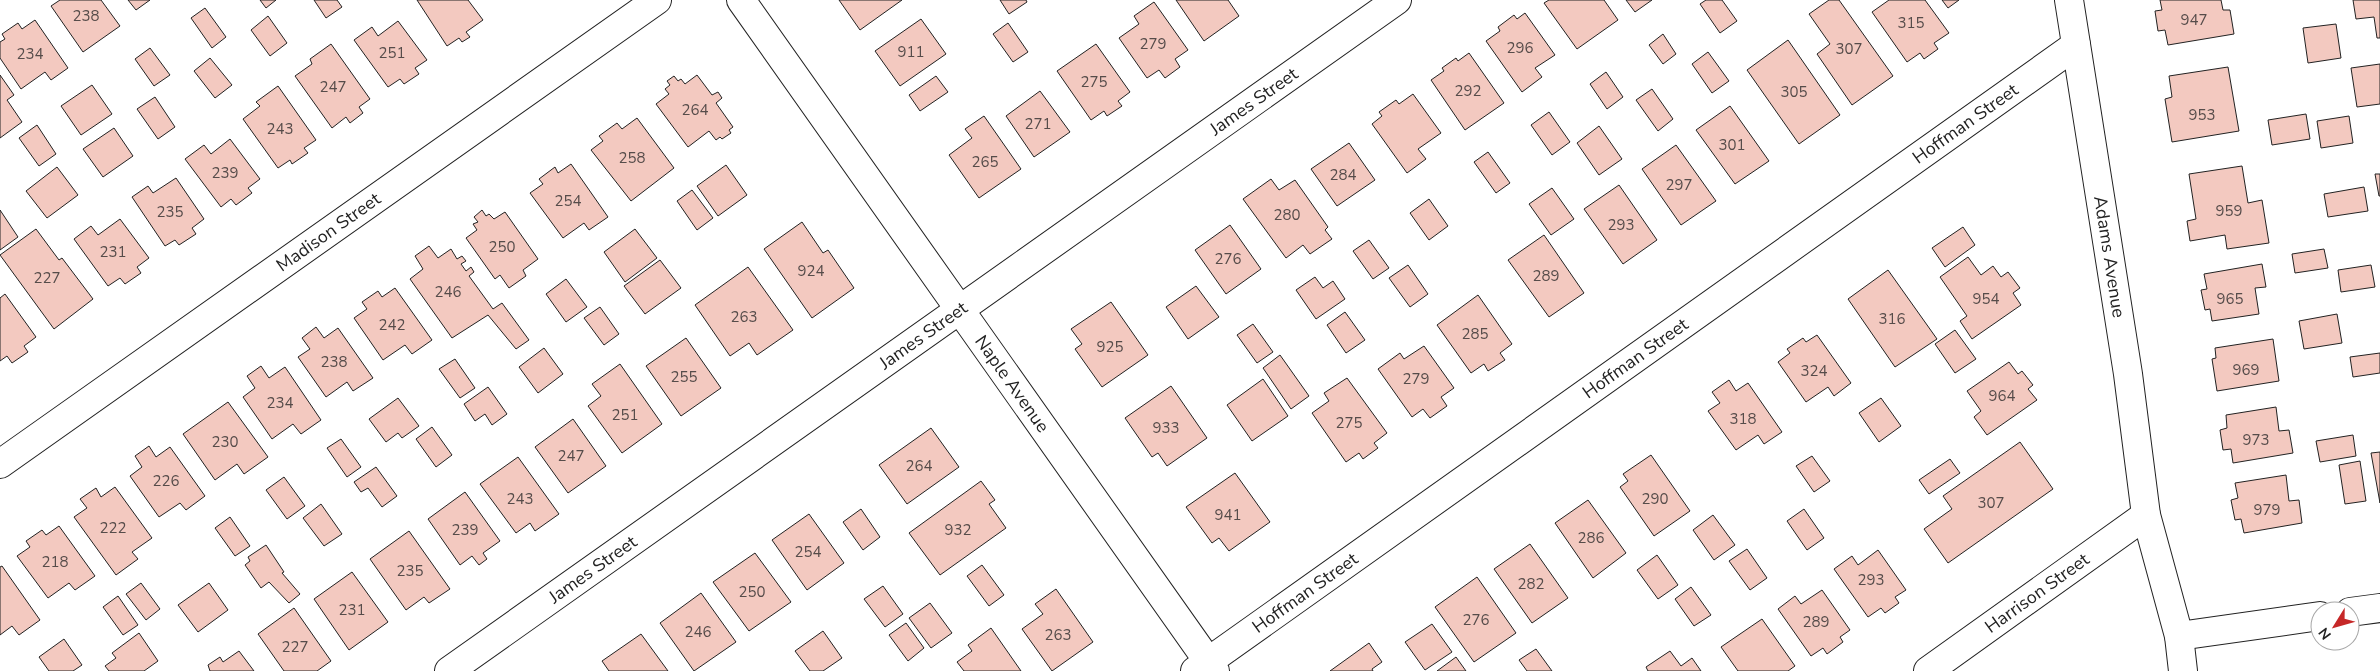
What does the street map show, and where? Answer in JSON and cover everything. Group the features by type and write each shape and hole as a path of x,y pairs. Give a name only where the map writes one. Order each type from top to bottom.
{"street":[{"name":"Madison Street","path":"0,464 657,0"},
{"name":"Naple Avenue","path":"741,0 960,309 1206,668"},
{"name":"James Street","path":"449,671 1397,0"},
{"name":"Adams Avenue","path":"2070,0 2128,374 2146,515 2179,636"},
{"name":"Hoffman Street","path":"1206,668 2076,45"},
{"name":"Harrison Street","path":"1928,671 2146,515"},
{"path":"2360,611 2380,608"},
{"path":"2183,671 2179,636 2310,617"}],"building":[{"path":"60,0 101,0 120,26 83,52 51,6"},
{"path":"128,0 150,0 136,10"},
{"path":"260,0 276,0 266,8"},
{"path":"314,0 337,0 342,7 326,18"},
{"path":"417,0 468,0 483,20 466,32 470,37 462,42 459,38 447,46"},
{"path":"839,0 902,0 860,30"},
{"path":"1000,0 1026,0 1027,2 1009,14"},
{"path":"1176,0 1228,0 1239,16 1204,41"},
{"path":"1549,0 1604,0 1618,20 1577,49 1544,3"},
{"path":"1626,0 1652,0 1635,12"},
{"path":"1706,0 1722,0 1737,21 1720,33 1700,4"},
{"path":"1829,0 1839,0 1893,76 1852,105 1817,54 1830,44 1809,14"},
{"path":"1889,0 1925,0 1949,33 1934,43 1938,49 1924,59 1920,53 1907,62 1872,12"},
{"path":"1942,0 1959,0 1948,8"},
{"path":"2160,0 2221,0 2223,10 2230,10 2234,34 2168,45 2165,30 2158,31 2155,11 2162,10"},
{"path":"2353,0 2380,0 2380,38 2377,38 2374,17 2356,19"},
{"path":"1154,2 1188,50 1175,59 1180,67 1165,78 1159,70 1147,78 1119,38 1139,24 1134,16"},
{"path":"205,8 226,37 212,48 191,18"},
{"path":"1525,13 1555,55 1535,68 1542,77 1522,92 1486,41 1500,31 1498,27 1514,15 1517,19"},
{"path":"268,16 287,43 270,56 251,30"},
{"path":"921,19 946,54 900,86 875,51"},
{"path":"35,20 68,68 51,80 45,72 21,89 0,58 0,42 5,39 2,34 18,23 22,29"},
{"path":"398,21 427,60 415,68 419,74 404,84 400,79 388,87 354,40 372,27 378,36"},
{"path":"1008,23 1028,52 1013,62 993,34"},
{"path":"2336,24 2341,58 2308,63 2303,28"},
{"path":"1663,34 1676,54 1663,64 1649,45"},
{"path":"1788,40 1840,115 1799,144 1747,70"},
{"path":"331,44 370,99 359,107 363,113 350,123 346,117 332,128 295,76 312,64 310,59"},
{"path":"1096,44 1130,92 1118,101 1122,106 1107,116 1104,111 1091,120 1057,71"},
{"path":"150,48 170,75 154,86 135,59"},
{"path":"1708,52 1729,81 1712,93 1692,64"},
{"path":"1469,53 1504,103 1465,130 1431,80 1444,71 1442,68 1456,58 1458,61"},
{"path":"210,58 232,85 215,98 194,71"},
{"path":"2380,64 2380,104 2357,107 2351,68"},
{"path":"2228,67 2239,131 2172,142 2165,99 2172,97 2169,76"},
{"path":"1606,72 1623,97 1607,109 1590,84"},
{"path":"0,75 14,95 7,100 22,122 0,138"},
{"path":"697,75 712,95 718,92 722,98 716,103 733,127 729,130 731,133 722,139 720,137 716,140 709,131 688,147 656,104 669,94 665,89 670,85 667,81 674,76 678,81 681,79 685,84"},
{"path":"936,76 948,92 920,111 909,95"},
{"path":"92,85 112,114 81,135 61,106"},
{"path":"278,86 316,140 304,148 308,153 292,164 290,160 278,168 243,119 260,106 256,102"},
{"path":"1652,89 1673,119 1658,131 1636,100"},
{"path":"1040,91 1070,132 1034,157 1006,116"},
{"path":"1413,94 1441,133 1418,149 1426,159 1407,173 1372,124 1382,116 1379,112 1396,100 1399,104"},
{"path":"155,97 175,127 158,139 137,109"},
{"path":"1730,106 1769,161 1735,184 1696,130"},
{"path":"1549,112 1570,142 1552,155 1531,125"},
{"path":"2306,114 2310,139 2272,145 2268,120"},
{"path":"984,116 1021,169 979,198 949,155 972,138 965,129"},
{"path":"2349,116 2353,143 2321,148 2317,121"},
{"path":"637,118 674,168 631,201 591,150 603,141 599,136 617,123 622,129"},
{"path":"37,125 56,154 39,166 19,138"},
{"path":"1599,126 1622,159 1599,175 1577,143"},
{"path":"114,128 133,156 103,177 83,149"},
{"path":"230,139 260,179 248,188 252,193 236,205 231,199 221,207 185,159 204,145 211,154"},
{"path":"1349,143 1375,180 1337,206 1311,169"},
{"path":"1676,145 1716,201 1681,225 1642,169"},
{"path":"1488,152 1510,183 1496,193 1474,162"},
{"path":"571,164 608,217 589,230 584,223 563,238 530,193 543,184 539,179 555,167 558,173"},
{"path":"726,165 747,195 718,216 697,186"},
{"path":"2242,166 2248,203 2262,200 2269,243 2227,249 2225,235 2190,241 2187,221 2196,219 2189,174"},
{"path":"57,167 78,195 47,218 26,191"},
{"path":"2375,174 2380,174 2380,196 2379,196"},
{"path":"176,178 204,219 192,228 196,234 179,245 175,240 165,246 132,197 148,186 153,193"},
{"path":"1271,179 1279,190 1295,180 1328,227 1325,230 1332,239 1310,254 1303,245 1286,258 1243,199"},
{"path":"1619,185 1657,240 1623,264 1584,209"},
{"path":"2364,187 2368,211 2328,217 2324,194"},
{"path":"1552,188 1574,219 1551,235 1529,204"},
{"path":"692,190 713,218 697,230 677,201"},
{"path":"1429,199 1448,226 1429,240 1410,213"},
{"path":"0,210 18,237 0,250"},
{"path":"482,210 486,216 489,214 494,219 505,212 538,259 523,270 526,276 509,288 500,275 495,279 466,238 477,230 473,224 478,222 474,217"},
{"path":"120,219 149,258 137,267 141,273 125,284 120,278 108,286 74,239 91,226 98,235"},
{"path":"802,222 823,253 828,250 854,288 812,318 764,249"},
{"path":"1230,225 1261,269 1226,294 1195,250"},
{"path":"1963,227 1975,245 1945,267 1932,248"},
{"path":"36,229 59,260 62,258 93,299 54,329 0,255"},
{"path":"635,229 657,258 625,282 604,252"},
{"path":"1544,235 1584,293 1549,317 1508,260"},
{"path":"1369,240 1389,268 1373,279 1353,251"},
{"path":"429,246 438,258 451,249 457,259 462,256 466,261 461,264 466,271 471,267 474,272 469,276 493,309 502,303 529,340 516,349 488,315 452,338 410,279 423,269 415,256"},
{"path":"2324,249 2328,268 2295,273 2292,254"},
{"path":"1968,257 1981,275 1993,266 2001,277 2008,272 2020,288 2013,293 2021,305 1972,339 1960,321 1967,316 1940,277"},
{"path":"660,260 681,288 645,314 624,286"},
{"path":"2262,264 2266,287 2255,288 2259,314 2212,321 2210,309 2205,310 2201,290 2207,289 2204,274"},
{"path":"1408,265 1428,294 1410,307 1389,278"},
{"path":"2371,265 2375,287 2341,292 2338,270"},
{"path":"748,267 793,330 757,355 749,343 730,356 695,305"},
{"path":"1888,270 1937,339 1895,367 1848,299"},
{"path":"1315,277 1323,288 1333,281 1345,299 1316,319 1296,290"},
{"path":"566,279 587,307 566,322 546,294"},
{"path":"1196,286 1219,317 1188,339 1166,307"},
{"path":"395,288 432,340 412,354 405,345 383,360 354,318 367,309 362,302 378,291 382,297"},
{"path":"5,294 36,337 24,346 28,352 12,363 7,356 0,361 0,298"},
{"path":"1478,295 1512,344 1500,353 1505,360 1488,371 1484,364 1471,373 1437,325"},
{"path":"1111,302 1148,355 1102,387 1075,349 1082,344 1071,329"},
{"path":"600,307 619,334 604,345 584,318"},
{"path":"1345,312 1365,340 1346,353 1327,325"},
{"path":"2337,314 2342,343 2304,349 2299,321"},
{"path":"1253,324 1273,352 1257,363 1237,335"},
{"path":"316,327 324,338 338,328 373,378 353,391 347,382 326,397 298,357 310,349 302,338"},
{"path":"1955,330 1976,359 1955,373 1935,344"},
{"path":"1817,335 1851,383 1834,396 1828,387 1806,402 1778,362 1790,353 1787,349 1803,338 1806,342"},
{"path":"686,338 721,388 681,416 646,366"},
{"path":"2273,339 2279,381 2217,391 2212,359 2216,358 2215,348"},
{"path":"1424,346 1454,388 1441,397 1447,406 1430,418 1423,409 1412,417 1378,369 1400,353 1404,359"},
{"path":"544,348 563,374 538,393 519,367"},
{"path":"2380,353 2380,373 2353,377 2350,357"},
{"path":"1280,355 1309,396 1291,409 1263,368"},
{"path":"455,359 475,388 460,398 439,369"},
{"path":"2009,362 2018,374 2022,371 2033,385 2028,389 2037,400 1987,435 1974,417 1981,411 1967,391"},
{"path":"620,364 662,424 622,453 588,406 601,396 592,384"},
{"path":"261,366 269,378 285,367 321,420 301,434 293,424 272,439 243,397 255,388 247,376"},
{"path":"1347,378 1387,433 1374,443 1378,448 1363,459 1359,453 1346,462 1312,413 1329,401 1324,393"},
{"path":"1263,379 1288,416 1252,441 1227,405"},
{"path":"1729,380 1736,391 1748,383 1782,432 1764,444 1758,435 1736,450 1708,411 1720,403 1712,392"},
{"path":"1171,386 1207,438 1167,466 1158,453 1152,457 1125,418"},
{"path":"488,387 507,414 492,425 485,414 475,421 464,404"},
{"path":"398,398 419,426 402,438 398,433 386,442 369,419"},
{"path":"1881,398 1901,426 1879,442 1859,413"},
{"path":"228,402 268,457 244,474 237,464 215,480 183,434"},
{"path":"2276,407 2279,431 2289,430 2293,453 2233,463 2231,449 2223,450 2220,430 2227,428 2226,415"},
{"path":"573,419 606,466 568,493 535,447"},
{"path":"432,427 452,455 436,467 416,439"},
{"path":"931,428 959,467 907,504 879,465"},
{"path":"2353,435 2356,456 2320,462 2316,441"},
{"path":"341,439 361,467 347,477 327,448"},
{"path":"2020,442 2053,489 1948,563 1924,529 1952,509 1943,496"},
{"path":"149,446 156,457 170,447 205,496 186,510 180,503 159,517 130,476 142,467 135,456"},
{"path":"2380,452 2380,503 2371,453"},
{"path":"1651,455 1690,511 1654,536 1620,487 1628,481 1623,474"},
{"path":"1812,456 1830,481 1814,492 1796,466"},
{"path":"518,457 559,514 535,531 530,523 516,533 480,484"},
{"path":"1950,459 1960,473 1929,494 1919,480"},
{"path":"2360,461 2366,501 2345,504 2339,465"},
{"path":"376,467 397,496 382,507 368,488 361,492 354,482"},
{"path":"1235,473 1270,522 1229,551 1219,538 1212,543 1186,507"},
{"path":"2286,475 2289,501 2299,500 2302,523 2244,533 2241,519 2235,520 2231,500 2238,498 2235,483"},
{"path":"284,477 305,506 287,519 266,490"},
{"path":"981,481 995,500 989,504 1006,528 940,575 909,533"},
{"path":"115,487 152,538 132,552 138,559 116,575 74,517 87,508 80,499 96,488 101,497"},
{"path":"465,492 500,541 483,553 487,559 479,565 472,556 460,565 428,519"},
{"path":"1588,500 1626,553 1593,578 1555,523"},
{"path":"321,504 342,534 324,546 303,518"},
{"path":"861,509 880,537 863,550 843,522"},
{"path":"1804,509 1824,538 1807,550 1787,521"},
{"path":"809,514 844,563 807,590 772,540"},
{"path":"1713,515 1735,545 1714,560 1693,530"},
{"path":"230,517 250,546 235,556 215,528"},
{"path":"59,526 95,576 75,590 69,583 48,598 17,556 30,547 26,541 42,530 46,535"},
{"path":"409,531 450,589 429,603 424,597 406,610 370,559"},
{"path":"1530,544 1568,598 1532,623 1494,569"},
{"path":"266,545 284,572 282,573 300,594 289,603 269,582 261,588 245,565 250,561 248,557"},
{"path":"1747,549 1767,578 1750,590 1729,561"},
{"path":"1878,550 1906,590 1895,597 1899,603 1885,613 1881,608 1868,617 1834,569 1852,556 1858,565"},
{"path":"755,553 791,602 749,631 713,582"},
{"path":"1657,555 1678,585 1658,599 1637,570"},
{"path":"982,565 1004,595 989,606 967,576"},
{"path":"2,566 40,620 19,635 12,626 0,635 0,567"},
{"path":"352,572 388,622 349,650 314,599"},
{"path":"1477,577 1516,633 1474,662 1435,607"},
{"path":"141,583 160,609 146,620 126,594"},
{"path":"209,583 228,610 198,632 178,605"},
{"path":"883,586 903,614 885,627 864,599"},
{"path":"1691,587 1711,615 1694,626 1675,599"},
{"path":"1056,589 1093,642 1052,671 1022,629 1043,614 1035,604"},
{"path":"1822,590 1850,630 1840,637 1843,642 1827,654 1823,648 1811,656 1778,609 1795,596 1801,604"},
{"path":"701,593 736,642 694,671 660,623"},
{"path":"118,596 138,625 123,635 103,607"},
{"path":"930,603 952,633 931,648 909,618"},
{"path":"294,608 331,661 317,671 284,671 258,634"},
{"path":"1762,619 1795,666 1788,671 1738,671 1721,647"},
{"path":"906,623 924,648 908,661 889,635"},
{"path":"1432,624 1452,652 1425,670 1405,642"},
{"path":"991,628 1021,671 964,671 957,662 972,651 968,645"},
{"path":"823,631 842,658 823,671 810,671 795,651"},
{"path":"139,633 158,661 144,671 109,671 105,666 116,658 112,653"},
{"path":"641,634 668,671 609,671 602,661"},
{"path":"64,639 82,665 73,671 49,671 39,657"},
{"path":"1369,643 1382,662 1372,669 1373,671 1330,671"},
{"path":"1536,649 1552,671 1527,671 1519,660"},
{"path":"239,651 254,671 210,671 208,665 220,657 223,662"},
{"path":"1670,651 1681,666 1692,658 1701,671 1648,671 1646,667"},
{"path":"1456,657 1466,671 1437,671"}]}
